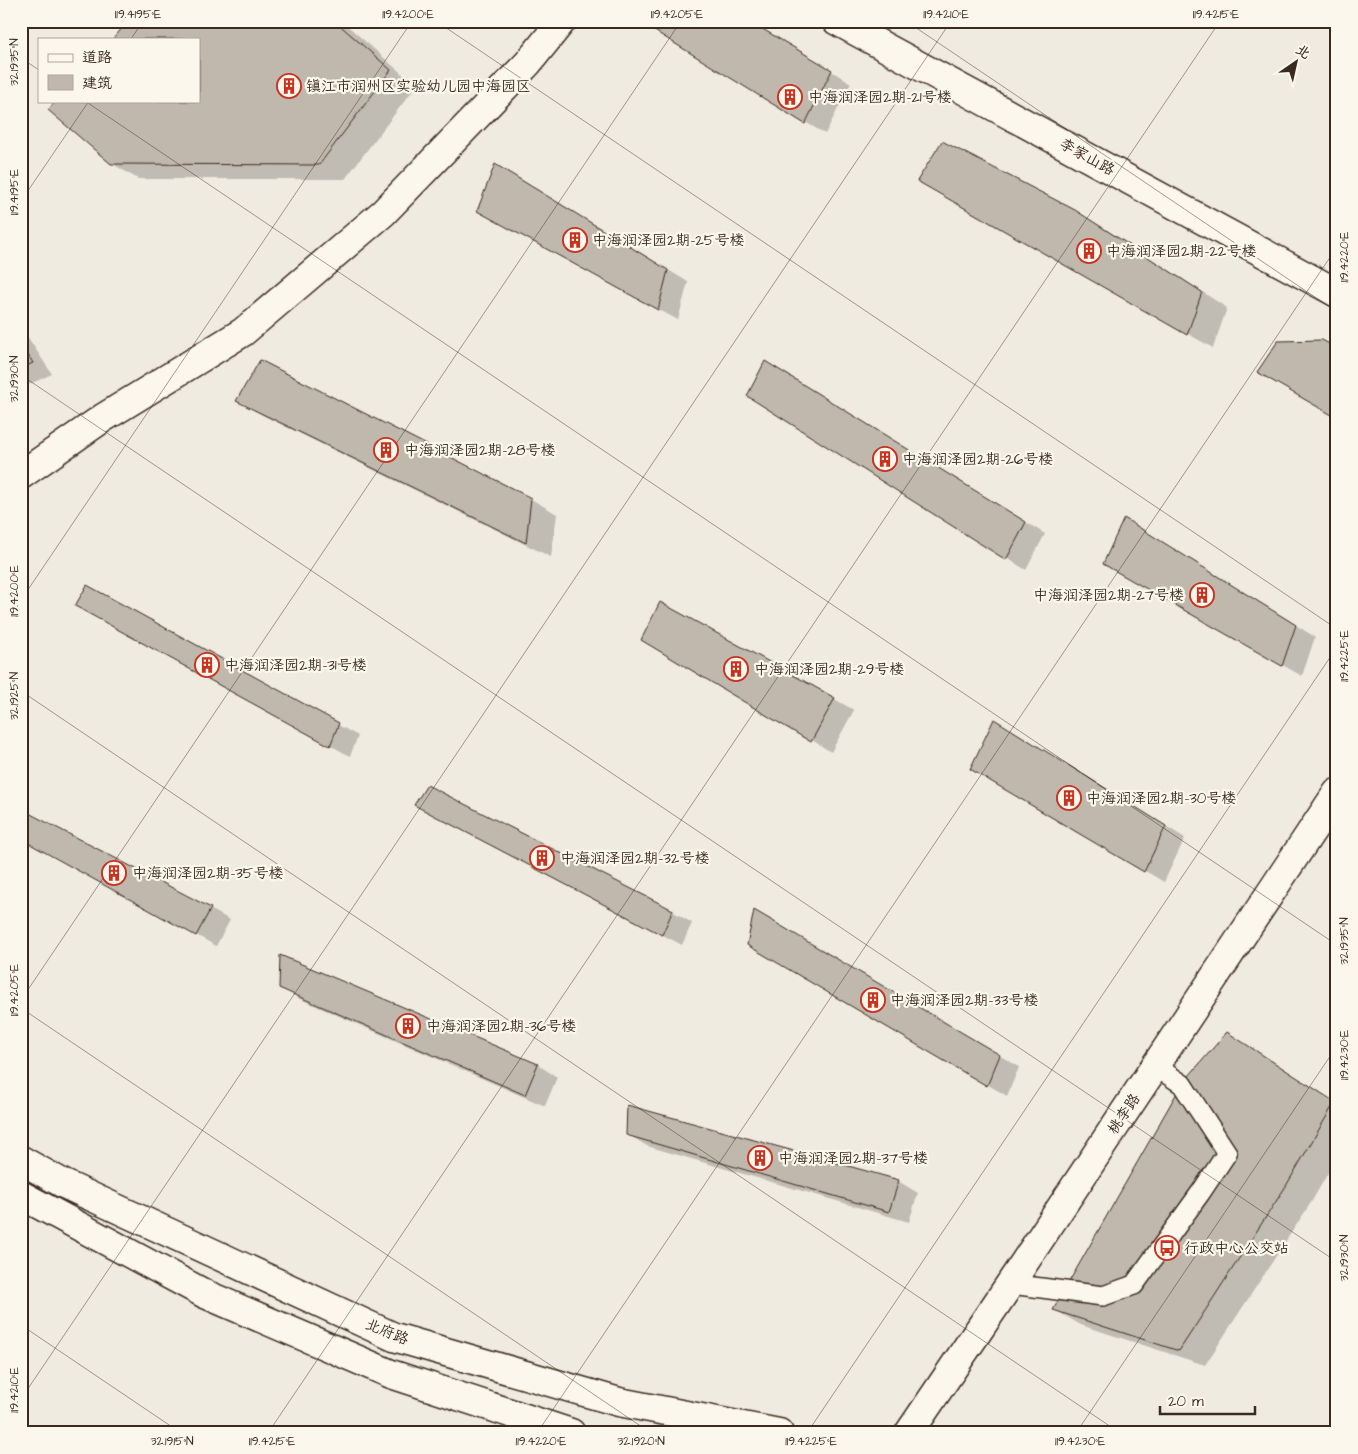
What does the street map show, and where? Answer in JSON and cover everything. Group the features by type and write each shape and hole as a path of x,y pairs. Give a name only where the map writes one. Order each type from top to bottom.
{"street":[{"path":"21,475 103,418 243,332 383,213 528,63 562,21"},
{"name":"李家山路","path":"837,21 1337,293"},
{"name":"桃李路","path":"909,1433 1337,793"},
{"name":"北府路","path":"21,1160 64,1184 394,1337 619,1402 779,1433"},
{"path":"21,1195 205,1294 391,1374 571,1433"}],"lane":[{"path":"1010,1284 1103,1296 1134,1285 1222,1161 1227,1153 1182,1084 1156,1066"}],"building":[{"name":"镇江市润州区实验幼儿园中海园区","path":"128,21 335,21 391,70 319,165 111,164 48,110 55,102 200,102 200,38 114,38"},
{"name":"中海润泽园2期-21号楼","path":"662,21 749,21 832,70 805,124 653,30"},
{"name":"中海润泽园2期-22号楼","path":"942,141 1075,210 1202,292 1187,335 917,181"},
{"name":"中海润泽园2期-25号楼","path":"495,164 668,270 658,310 477,211"},
{"path":"1322,340 1337,348 1337,418 1257,372 1278,341"},
{"path":"21,344 33,363 21,368"},
{"name":"中海润泽园2期-28号楼","path":"260,360 531,498 526,543 236,401"},
{"name":"中海润泽园2期-26号楼","path":"765,361 1026,522 1006,560 747,396"},
{"name":"中海润泽园2期-27号楼","path":"1124,518 1296,625 1282,666 1103,564"},
{"name":"中海润泽园2期-31号楼","path":"87,585 339,723 330,746 75,606"},
{"name":"中海润泽园2期-29号楼","path":"660,602 835,698 811,742 641,640"},
{"name":"中海润泽园2期-30号楼","path":"994,719 1166,826 1144,872 970,769"},
{"name":"中海润泽园2期-32号楼","path":"427,785 673,910 662,935 414,805"},
{"name":"中海润泽园2期-35号楼","path":"21,809 211,908 196,936 21,839"},
{"name":"中海润泽园2期-33号楼","path":"754,910 1000,1055 987,1086 747,945"},
{"name":"中海润泽园2期-36号楼","path":"280,955 538,1064 525,1095 279,988"},
{"name":"行政中心公交站","path":"1227,1032 1335,1102 1286,1186 1179,1351 1053,1310 1182,1084"},
{"name":"中海润泽园2期-37号楼","path":"627,1105 899,1180 889,1212 626,1135"}],"place":[{"name":"镇江市润州区实验幼儿园中海园区","path":"289,86"},
{"name":"中海润泽园2期-21号楼","path":"790,97"},
{"name":"中海润泽园2期-25号楼","path":"575,240"},
{"name":"中海润泽园2期-22号楼","path":"1089,251"},
{"name":"中海润泽园2期-28号楼","path":"386,450"},
{"name":"中海润泽园2期-26号楼","path":"885,459"},
{"name":"中海润泽园2期-27号楼","path":"1202,595"},
{"name":"中海润泽园2期-31号楼","path":"207,665"},
{"name":"中海润泽园2期-29号楼","path":"736,669"},
{"name":"中海润泽园2期-30号楼","path":"1069,798"},
{"name":"中海润泽园2期-32号楼","path":"542,858"},
{"name":"中海润泽园2期-35号楼","path":"114,873"},
{"name":"中海润泽园2期-33号楼","path":"873,1000"},
{"name":"中海润泽园2期-36号楼","path":"408,1026"},
{"name":"中海润泽园2期-37号楼","path":"760,1158"},
{"name":"行政中心公交站","path":"1167,1248"}]}
